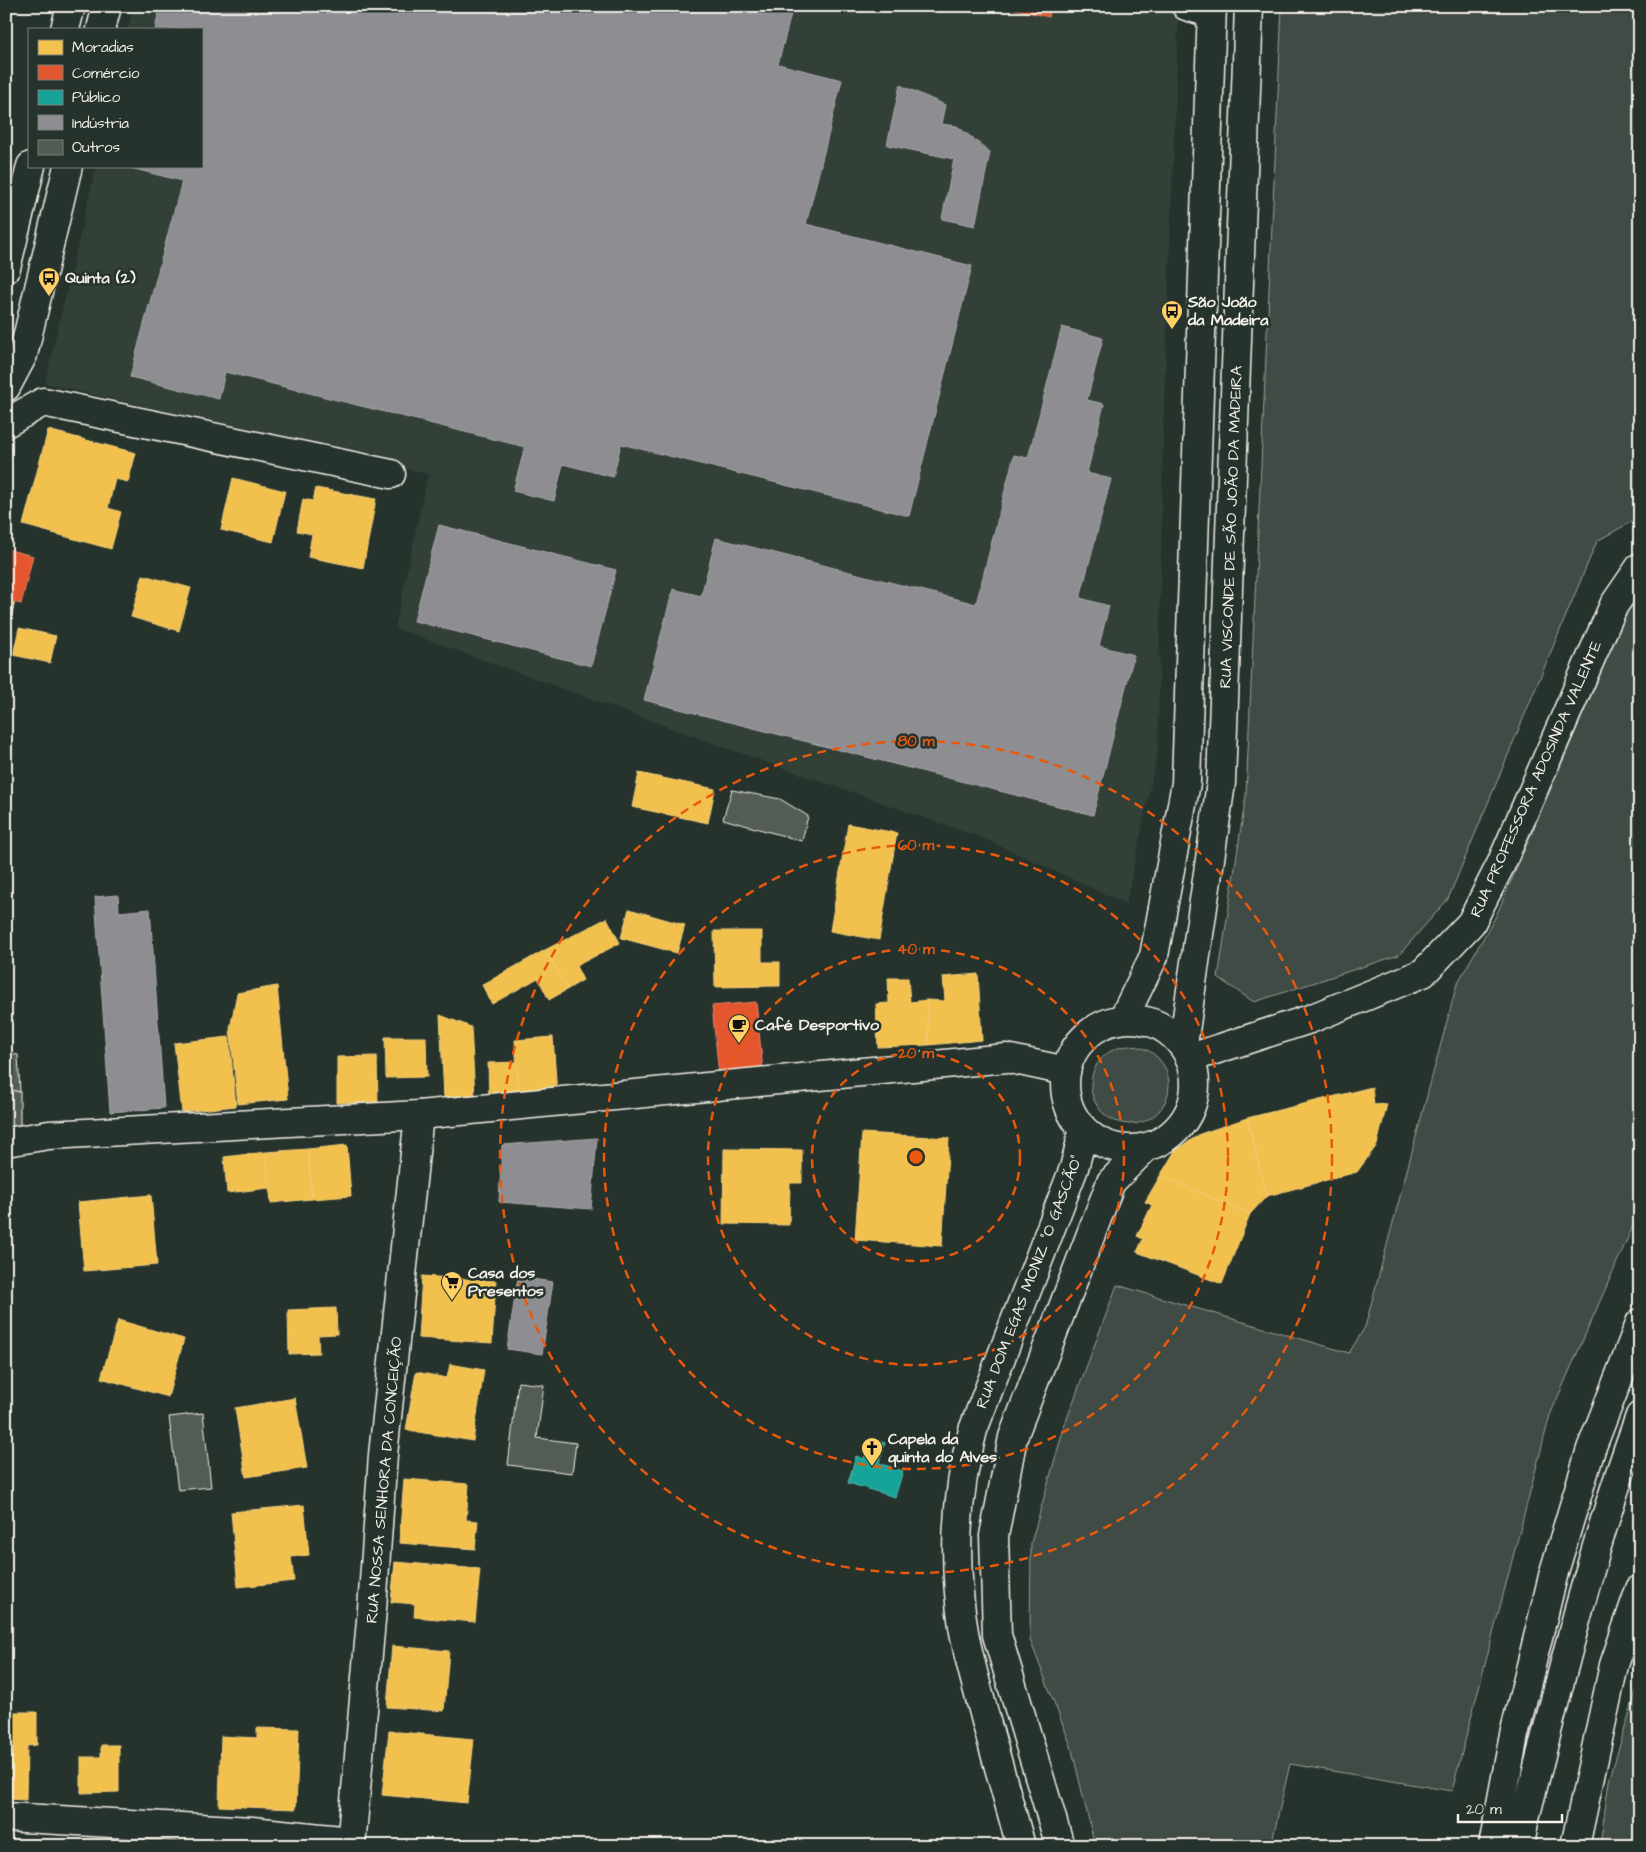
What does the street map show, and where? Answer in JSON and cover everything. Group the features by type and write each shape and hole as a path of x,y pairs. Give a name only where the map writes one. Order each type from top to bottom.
{"main road":[{"path":"65,28 70,6"},
{"path":"101,28 107,6"},
{"name":"RUA VISCONDE DE SÃO JOÃO DA MADEIRA","path":"1186,1051 1222,784 1249,6"},
{"path":"1123,1019 1154,956 1186,784 1203,8"},
{"path":"6,268 31,168"},
{"path":"6,387 23,355 68,168"},
{"path":"6,422 43,402 391,474"},
{"name":"RUA PROFESSORA ADOSINDA VALENTE","path":"1186,1051 1310,1019 1423,973 1471,923 1501,864 1614,605 1640,567"},
{"path":"1123,1019 1144,1021 1163,1028 1186,1051 1195,1076 1195,1095 1189,1113 1178,1129 1162,1141 1145,1148 1126,1149 1107,1145 1093,1138 1073,1116 1067,1101 1066,1071 1073,1052 1086,1036 1103,1025 1123,1019"},
{"path":"6,1142 49,1135 419,1115 1006,1058 1066,1071"},
{"name":"RUA NOSSA SENHORA DA CONCEIÇÃO","path":"351,1843 372,1609 383,1455 419,1115"},
{"name":"RUA DOM EGAS MONIZ \"O GASCÃO\"","path":"1021,1846 970,1662 963,1625 958,1574 960,1497 966,1457 973,1430 1074,1168 1082,1128"},
{"path":"1060,1846 997,1635 994,1536 1013,1436 1086,1246 1111,1182 1145,1148"},
{"path":"1492,1846 1514,1735 1554,1572 1592,1449 1640,1323"},
{"path":"1520,1846 1524,1822 1581,1602 1624,1459 1640,1416"},
{"path":"1575,1846 1614,1665 1640,1589"},
{"path":"6,1817 252,1831 351,1843"}],"shaded area":[{"path":"133,6 1179,6 1163,436 1158,750 1126,904 985,839 712,743 395,628 428,474 45,383 96,168 202,168 202,28 128,28"},
{"path":"1282,6 1640,6 1640,517 1597,541 1448,899 1399,955 1254,1002 1218,978 1246,795"},
{"path":"1640,596 1640,1210 1550,1415 1452,1791 1290,1764 1271,1846 1095,1846 1071,1746 1030,1640 1031,1543 1065,1424 1117,1285 1349,1353 1365,1327 1457,984 1496,916 1628,609"},
{"path":"1130,1046 1145,1049 1158,1057 1166,1070 1169,1085 1166,1100 1158,1113 1145,1121 1130,1124 1115,1121 1102,1113 1094,1100 1091,1085 1094,1070 1102,1057 1115,1049"},
{"path":"1640,1678 1640,1846 1600,1846 1609,1781"}],"building: Moradias":[{"path":"48,430 136,453 128,482 115,479 108,508 121,512 111,549 23,525"},
{"path":"233,478 285,491 273,542 221,530"},
{"path":"316,488 376,499 363,568 308,557 312,534 297,531 303,499 313,501"},
{"path":"143,575 191,588 179,631 131,617"},
{"path":"6,600 15,602 6,635"},
{"path":"19,628 56,636 50,663 13,655"},
{"path":"639,773 715,789 708,823 632,807"},
{"path":"848,824 897,833 879,940 830,931"},
{"path":"629,909 685,925 677,953 621,938"},
{"path":"607,918 620,943 576,966 583,980 568,989 545,950"},
{"path":"714,931 762,931 762,962 780,962 780,986 715,987"},
{"path":"545,950 568,989 549,1000 538,978 492,1004 482,985"},
{"path":"978,974 982,1040 929,1045 927,1000 945,1001 943,977"},
{"path":"888,978 908,978 910,1002 927,1000 929,1045 878,1047 876,1004 889,1003"},
{"path":"277,986 288,1099 238,1104 230,1029 237,993"},
{"path":"440,1015 471,1027 475,1097 444,1098"},
{"path":"229,1037 236,1106 182,1112 174,1043"},
{"path":"385,1037 426,1037 427,1077 386,1078"},
{"path":"553,1037 557,1095 519,1097 515,1040"},
{"path":"377,1056 378,1102 337,1103 337,1057"},
{"path":"517,1062 519,1097 489,1098 488,1063"},
{"path":"1372,1087 1374,1105 1387,1104 1377,1145 1357,1172 1267,1196 1247,1118"},
{"path":"1247,1118 1267,1196 1250,1214 1160,1176 1175,1151 1200,1134"},
{"path":"862,1133 949,1138 942,1246 855,1240"},
{"path":"347,1145 351,1196 312,1199 308,1149"},
{"path":"308,1149 312,1199 271,1203 266,1152"},
{"path":"724,1149 802,1150 802,1183 790,1183 789,1225 723,1224"},
{"path":"266,1152 269,1188 227,1193 224,1157"},
{"path":"1160,1176 1250,1214 1222,1284 1137,1252 1143,1239 1137,1236 1152,1205 1145,1202"},
{"path":"151,1195 157,1265 84,1271 78,1202"},
{"path":"422,1276 496,1281 492,1343 418,1338"},
{"path":"336,1308 337,1334 318,1335 319,1353 289,1354 288,1310"},
{"path":"118,1320 184,1339 168,1397 101,1378"},
{"path":"450,1364 484,1370 473,1441 406,1430 416,1372 447,1378"},
{"path":"295,1398 307,1468 246,1477 235,1408"},
{"path":"404,1479 469,1484 466,1520 478,1521 475,1549 399,1543"},
{"path":"304,1505 309,1555 291,1557 294,1581 238,1587 231,1512"},
{"path":"395,1562 480,1569 475,1622 414,1617 415,1604 391,1602"},
{"path":"392,1646 449,1651 444,1711 387,1707"},
{"path":"6,1712 37,1712 37,1745 27,1746 26,1800 6,1799"},
{"path":"257,1728 299,1729 296,1809 219,1806 221,1736 257,1738"},
{"path":"389,1731 474,1739 467,1803 382,1795"},
{"path":"101,1745 119,1745 119,1792 81,1793 81,1757 101,1757"}],"building: Comércio":[{"path":"1002,6 1051,6 1049,17"},
{"path":"6,549 33,556 21,604 6,600"},
{"path":"756,1002 763,1070 719,1075 712,1006"}],"building: Público":[{"name":"Capela da quinta do Alves","path":"870,1439 885,1443 879,1463 903,1471 895,1497 848,1483 856,1456 864,1459"}],"building: Indústria":[{"path":"160,6 760,6 791,14 778,64 842,80 806,224 972,266 909,516 621,444 613,477 563,464 554,501 513,491 525,447 225,372 219,399 130,377 182,181 131,168 202,168 202,28 155,28"},
{"path":"900,85 945,105 941,124 957,126 990,152 975,226 942,219 954,159 887,145"},
{"path":"1062,327 1103,338 1087,400 1104,404 1087,473 1111,479 1080,598 1109,606 1099,646 1134,655 1093,815 644,700 673,589 701,596 716,538 976,604 1014,455 1028,458"},
{"path":"439,525 616,570 591,666 414,621"},
{"path":"118,895 119,912 150,909 164,1108 110,1112 95,897"},
{"path":"597,1138 591,1209 499,1202 502,1145"},
{"path":"518,1277 553,1282 542,1354 507,1349"}],"building: Outros":[{"path":"732,790 780,799 808,816 802,841 723,819"},
{"path":"6,1052 18,1055 20,1092 6,1089"},
{"path":"6,1089 20,1092 20,1130 6,1131"},
{"path":"518,1382 544,1385 537,1438 576,1443 572,1473 508,1465"},
{"path":"203,1413 211,1487 178,1490 169,1417"}],"place":[{"name":"Quinta (2)","path":"49,297"},
{"name":"São João da Madeira","path":"1172,330"},
{"name":"Café Desportivo","path":"739,1044"},
{"name":"Casa dos Presentos","path":"452,1301"},
{"name":"Capela da quinta do Alves","path":"872,1467"}]}
